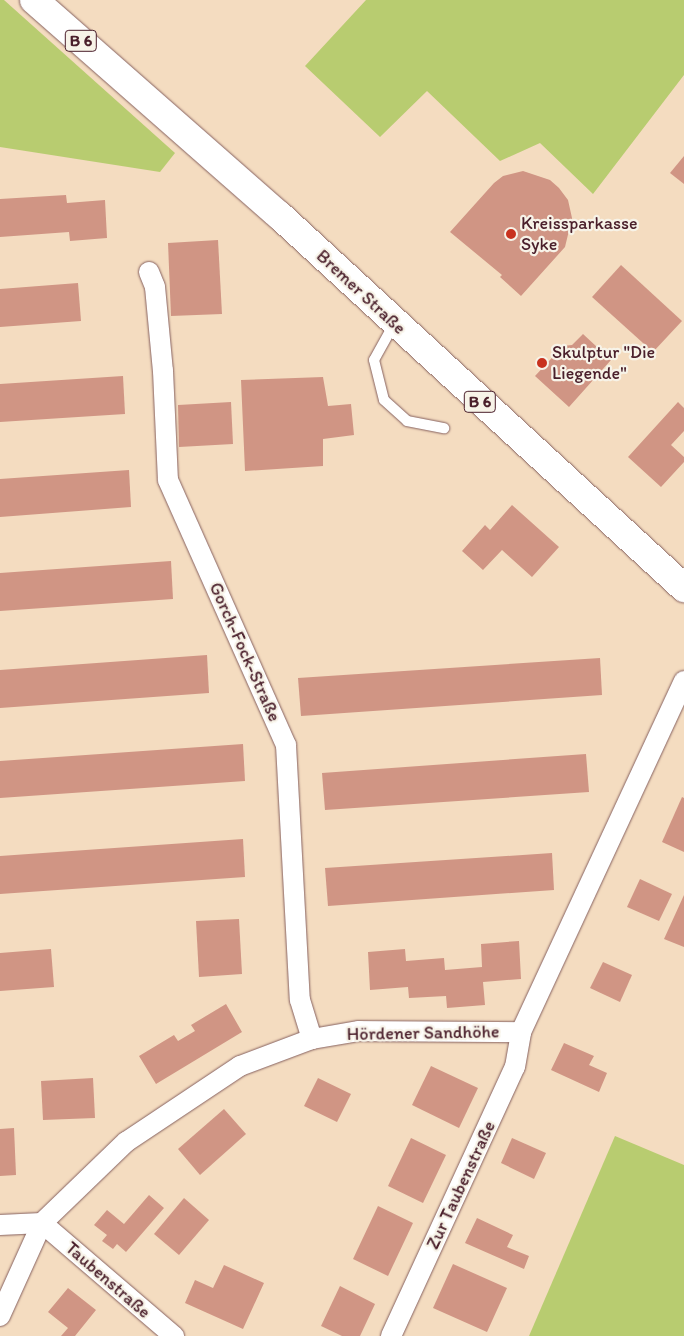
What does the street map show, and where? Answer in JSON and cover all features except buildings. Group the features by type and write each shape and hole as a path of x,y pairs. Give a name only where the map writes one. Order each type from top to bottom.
{"main road":[{"name":"Bremer Straße","path":"34,0 279,215 394,323 684,588"}],"street":[{"name":"Gorch-Fock-Straße","path":"150,272 155,287 163,371 168,480 286,745 300,1000 312,1039"},
{"name":"Hördener Sandhöhe","path":"0,1316 42,1223 134,1137 240,1066 312,1039 359,1031 521,1032 684,681"},
{"name":"Zur Taubenstraße","path":"391,1336 515,1067 521,1032"},
{"path":"0,1226 42,1223"},
{"name":"Taubenstraße","path":"42,1223 174,1336"}],"lane":[{"path":"394,323 374,360 384,400 407,421 444,428"}],"green space":[{"path":"0,0 4,0 175,153 160,172 0,147"},
{"path":"366,0 684,0 684,75 593,194 540,143 500,161 427,91 380,137 305,66"},
{"path":"615,1136 684,1165 684,1336 529,1336"}],"place":[{"name":"Kreissparkasse Syke","path":"511,234"},
{"name":"Skulptur \"Die Liegende\"","path":"542,363"}]}
